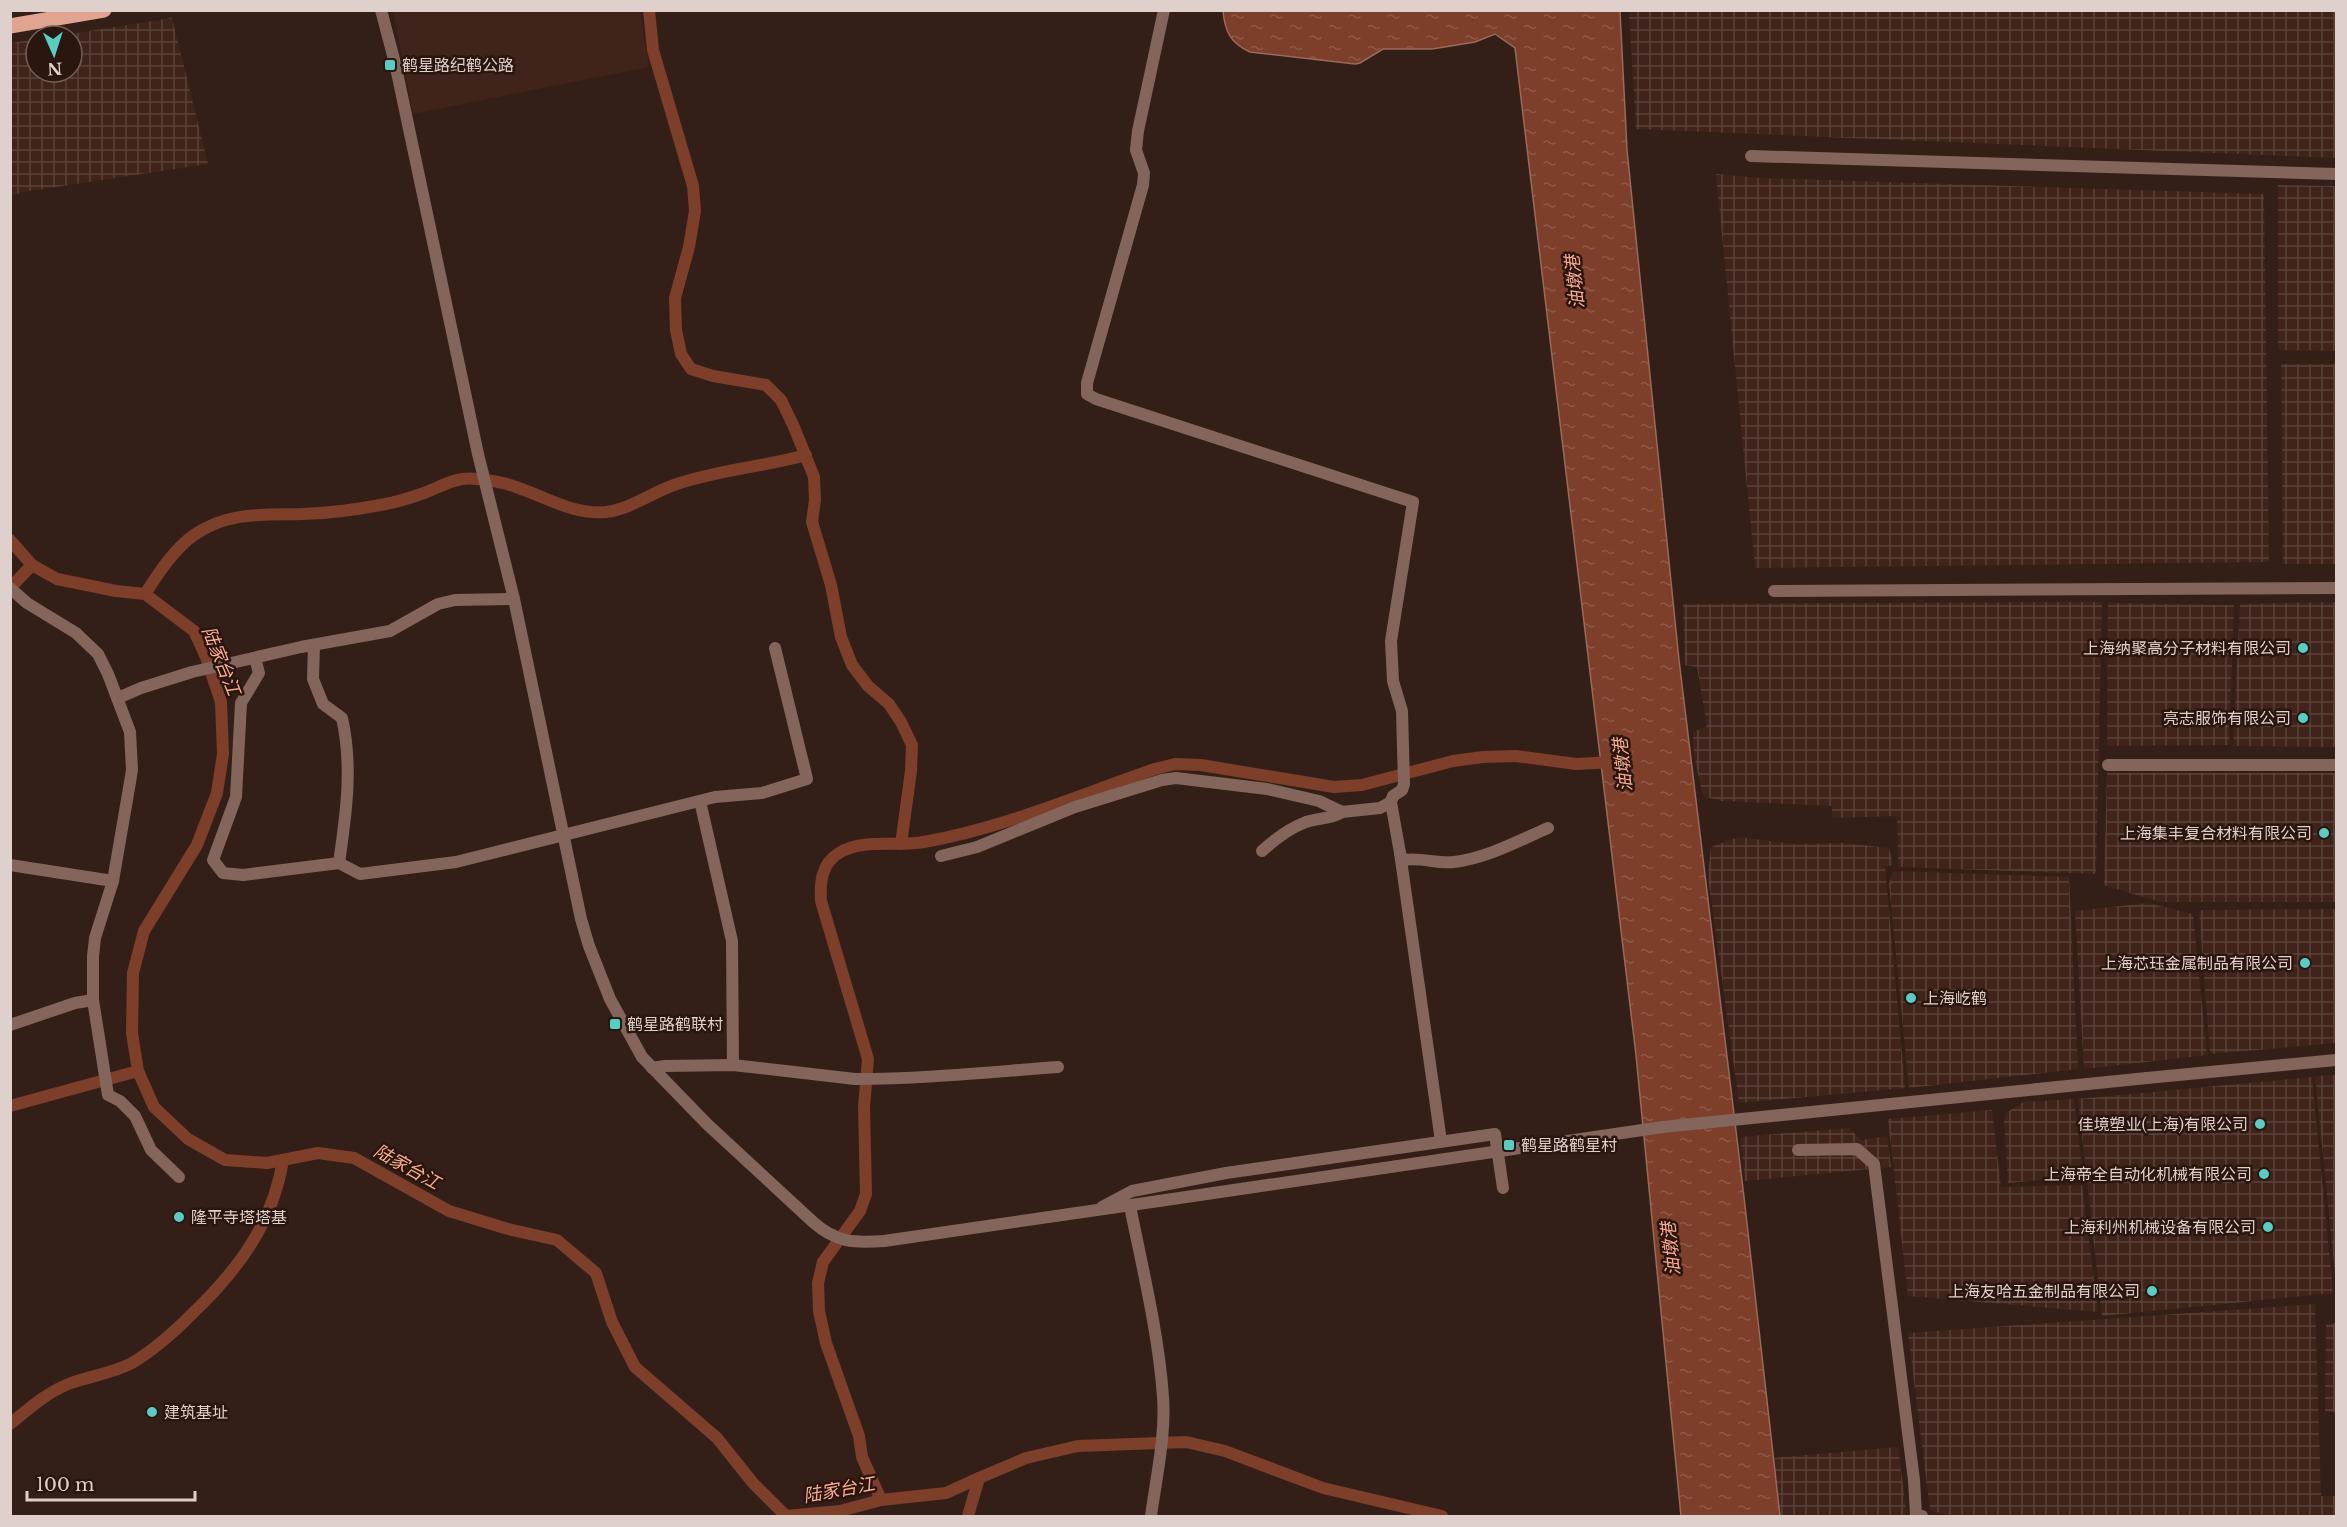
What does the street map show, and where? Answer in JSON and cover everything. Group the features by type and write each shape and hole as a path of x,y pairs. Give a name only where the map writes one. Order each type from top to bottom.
{"main road":[{"path":"10,27 104,10"}],"street":[{"path":"381,10 395,63 478,454 514,599 581,919 589,946 622,1023 642,1057 707,1124 827,1234 849,1241 884,1240 1160,1202 1663,1127 2337,1060"},
{"path":"1164,10 1138,131 1136,150 1144,173 1143,185 1087,383 1087,394 1096,399 1413,502 1391,641 1393,681 1401,711 1404,784 1402,790 1393,796 1391,802 1441,1141"},
{"path":"1751,156 2337,174"},
{"path":"10,588 27,603 76,633 98,654 118,698 130,732 132,770 113,881 96,938 92,977 93,1000 105,1082 111,1098 120,1101 135,1116 152,1150 179,1177"},
{"path":"1773,591 2337,588"},
{"path":"118,698 141,688 192,672 390,630 438,604 455,600 514,599"},
{"path":"314,645 314,678 323,704 342,718 347,738 346,814 339,863"},
{"path":"255,658 259,673 241,703 236,797 213,860 223,873 243,875 339,863 360,874 456,862 715,797 762,793 807,779 775,648"},
{"path":"2108,765 2337,765"},
{"path":"942,856 977,847 1075,807 1162,780 1176,778 1267,789 1319,801 1342,812"},
{"path":"700,801 732,941 733,1065"},
{"path":"1262,851 1278,838 1306,822 1332,817 1342,812 1380,808 1391,802"},
{"path":"1400,853 1403,860 1414,858 1455,862 1510,846 1548,828"},
{"path":"10,865 113,881"},
{"path":"10,1025 52,1010 93,1000"},
{"path":"652,1068 733,1065 855,1079 878,1079 1058,1067"},
{"path":"1096,1210 1132,1191 1226,1173 1495,1134 1503,1188"},
{"path":"1798,1150 1857,1149 1874,1164 1914,1480 1916,1515 1922,1516"},
{"path":"1130,1206 1158,1352 1163,1398 1158,1468 1151,1516"}],"shaded area":[{"path":"393,11 640,11 649,67 413,114"},
{"path":"1629,11 2336,11 2336,158 1636,129"},
{"path":"172,18 208,164 23,192 11,196 11,43 24,41 24,84 84,84 84,32"},
{"path":"1716,174 1760,178 2264,194 2269,562 1755,568"},
{"path":"2278,185 2336,186 2336,351 2278,350"},
{"path":"2281,364 2336,364 2336,564 2283,564"},
{"path":"2102,602 2096,874 1898,867 1897,816 1832,818 1832,806 1721,801 1703,796 1694,755 1693,732 1707,726 1697,667 1685,665 1683,604"},
{"path":"2336,602 2336,747 2233,746 2240,604"},
{"path":"2108,603 2234,605 2229,745 2107,746"},
{"path":"2107,773 2336,773 2336,902 2160,902 2104,885"},
{"path":"1739,837 1795,844 1843,843 1889,848 1893,865 1885,867 1905,1088 1739,1103 1708,876 1711,847"},
{"path":"1893,871 2069,877 2078,1069 1909,1088 1889,884"},
{"path":"2148,903 2193,914 2207,1055 2084,1069 2075,911"},
{"path":"2336,909 2336,1043 2210,1054 2199,910"},
{"path":"2336,1075 2336,1274 2335,1274 2315,1076"},
{"path":"2312,1077 2333,1293 2102,1316 2078,1099"},
{"path":"2074,1099 2083,1176 2008,1183 2004,1121 2006,1113 2023,1102"},
{"path":"1992,1110 2001,1187 2082,1185 2098,1312 1908,1296 1888,1119"},
{"path":"1849,1128 1861,1140 1887,1136 1891,1167 1745,1181 1740,1137"},
{"path":"2315,1304 2321,1496 2336,1496 2336,1516 1949,1516 1930,1510 1908,1333"},
{"path":"2336,1323 2336,1412 2325,1412 2326,1324"},
{"path":"1898,1447 1907,1516 1780,1516 1773,1458"}],"water":[{"name":"油墩港","path":"1223,11 1620,11 1627,150 1679,660 1780,1516 1681,1516 1636,1055 1515,48 1495,34 1475,42 1432,49 1383,49 1355,64 1250,52 1238,45 1230,36 1225,25"}],"waterway":[{"path":"649,10 653,50 693,186 695,211 689,247 675,298 676,330 681,354 691,369 713,376 766,385 781,400 794,427 814,477 815,500 812,522 831,585 841,637 852,665 868,686 889,704 912,745 911,771 901,844"},
{"path":"145,594 180,547 207,527 233,518 322,513 371,507 402,500 469,478 506,484 582,511 606,512 624,508 666,488 690,480 806,455"},
{"name":"陆家台江","path":"10,540 32,565 57,579 116,591 145,594 194,631 206,657 221,702 223,754 217,793 197,845 144,931 133,973 132,1033 138,1071 154,1107 188,1139 225,1160 267,1163 318,1153 354,1158 449,1211 508,1229 557,1240 596,1273 612,1322 635,1367 717,1438 753,1483 786,1516 840,1511 881,1500 946,1493 979,1478"},
{"path":"10,588 32,565"},
{"name":"油墩港","path":"881,1500 862,1457 859,1436 826,1343 819,1311 818,1283 823,1262 860,1211 866,1194 864,1107 868,1059 821,901 823,874 833,857 849,848 869,844 924,842 954,836 1012,820 1175,764 1201,765 1334,787 1362,785 1453,761 1483,757 1516,756 1576,764 1615,762"},
{"path":"10,1106 138,1071"},
{"path":"10,1424 54,1391 132,1363 156,1347 185,1321 224,1280 251,1244 271,1204 283,1160"},
{"path":"968,1516 979,1478 1026,1458 1078,1446 1186,1442 1225,1451 1323,1488 1442,1516"}],"place":[{"name":"鹤星路纪鹤公路","path":"390,65"},
{"name":"上海纳聚高分子材料有限公司","path":"2303,648"},
{"name":"亮志服饰有限公司","path":"2303,718"},
{"name":"上海集丰复合材料有限公司","path":"2324,833"},
{"name":"上海芯珏金属制品有限公司","path":"2305,963"},
{"name":"上海屹鹤","path":"1911,998"},
{"name":"鹤星路鹤联村","path":"615,1024"},
{"name":"佳境塑业(上海)有限公司","path":"2260,1124"},
{"name":"鹤星路鹤星村","path":"1509,1145"},
{"name":"上海帝全自动化机械有限公司","path":"2264,1174"},
{"name":"隆平寺塔塔基","path":"179,1217"},
{"name":"上海利州机械设备有限公司","path":"2268,1227"},
{"name":"上海友哈五金制品有限公司","path":"2152,1291"},
{"name":"建筑基址","path":"152,1412"}]}
